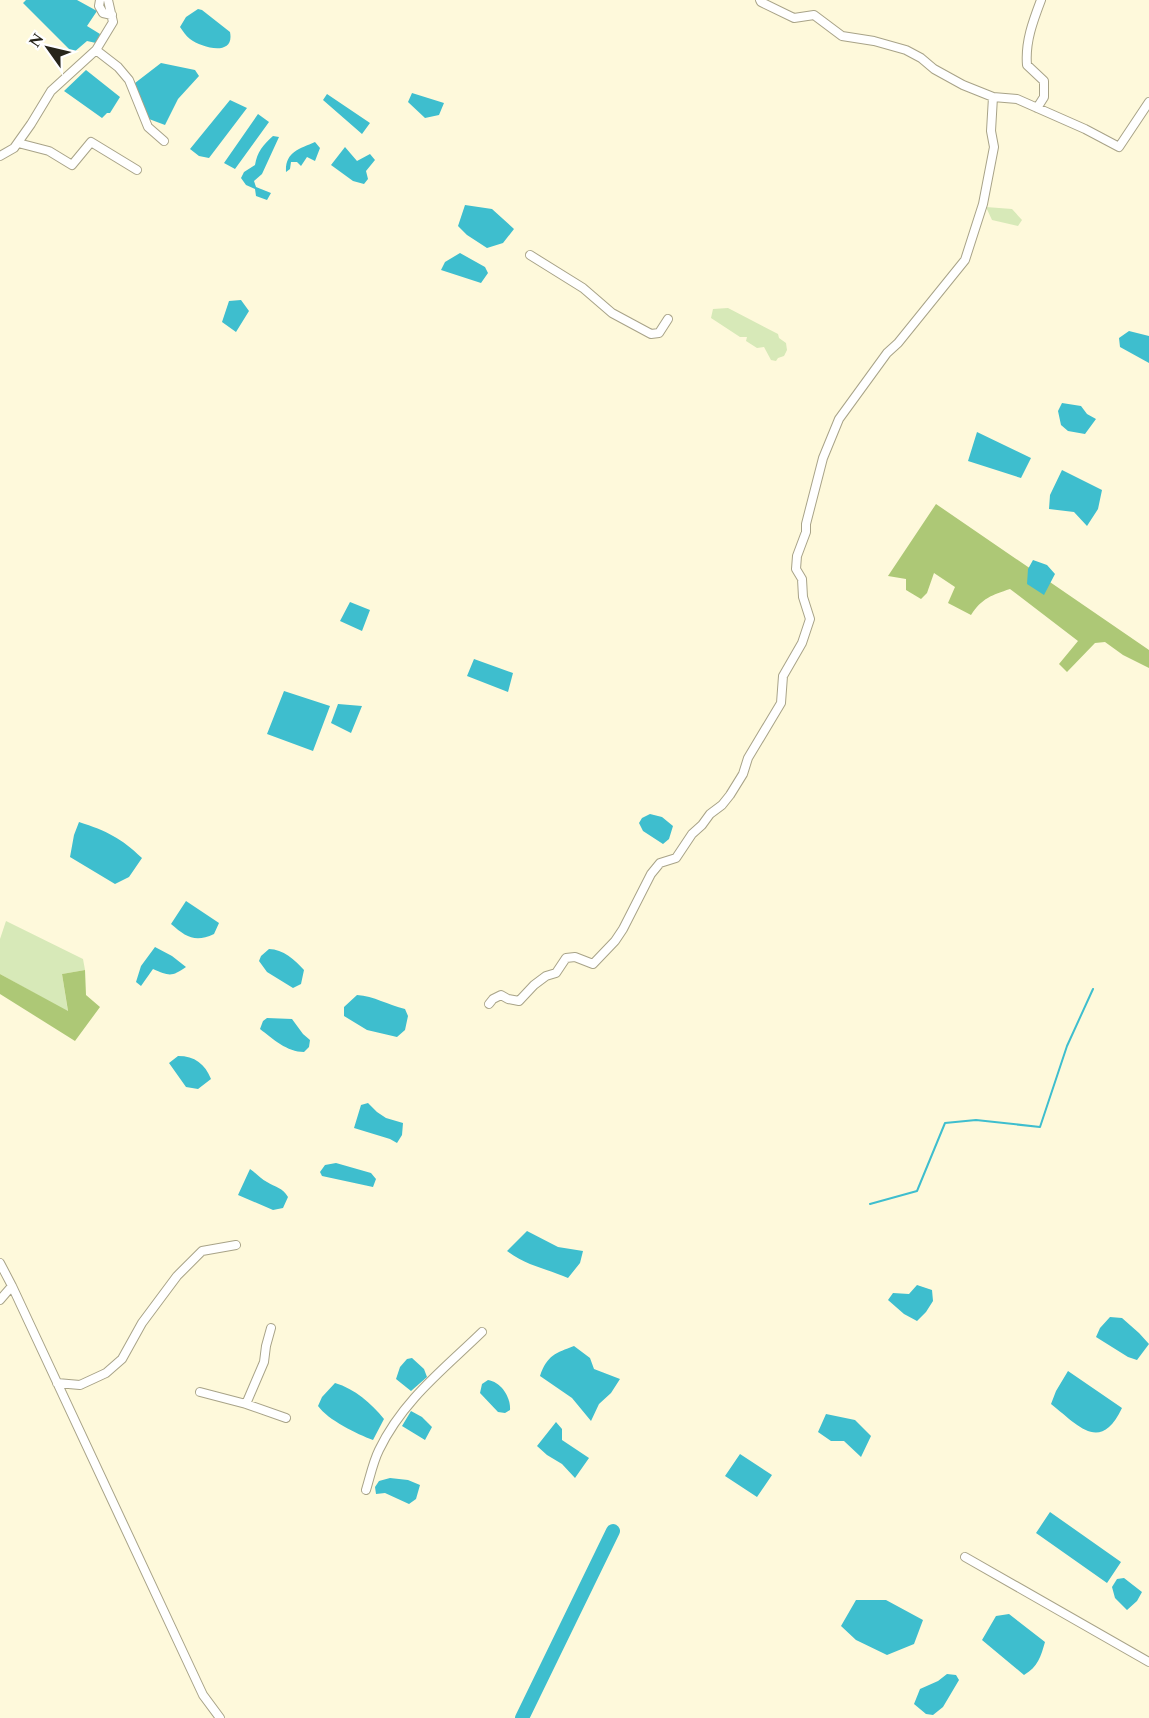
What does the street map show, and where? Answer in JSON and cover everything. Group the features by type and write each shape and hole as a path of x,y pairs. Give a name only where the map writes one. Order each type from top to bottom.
{"street":[{"path":"100,0 99,6 103,13 112,15"},
{"path":"0,156 18,143 51,91 96,50 113,22 108,0"},
{"path":"760,0 794,18 814,15 842,36 874,41 906,50 963,85 993,97 1017,99 1086,129 1119,147 1149,102"},
{"path":"1037,108 1044,97 1044,81 1027,64 1026,52 1041,0"},
{"path":"96,50 118,67 129,80 148,127 164,141"},
{"path":"489,1004 501,995 519,1001 534,985 546,976 556,973 566,958 575,957 593,963 615,941 623,929 655,868 660,862 676,858 692,834 710,814 722,806 743,774 748,758 781,704 783,676 802,643 810,619 802,597 802,579 796,569 797,556 806,532 824,458 839,419 871,374 965,260 983,204 994,147 991,131 993,97"},
{"path":"18,143 49,150 72,165 91,142 137,170"},
{"path":"530,255 583,288 612,313 651,334 659,333 668,319"},
{"path":"57,1383 80,1385 106,1373 122,1359 142,1323 177,1276 202,1251 236,1245"},
{"path":"0,1263 203,1695 219,1718"},
{"path":"0,1300 12,1286"},
{"path":"246,1404 264,1362 271,1328"},
{"path":"366,1490 379,1451 411,1402 433,1377 483,1332"},
{"path":"200,1392 246,1404 286,1418"},
{"path":"965,1557 1149,1662"}],"green space":[{"path":"986,207 1012,209 1022,220 1018,226 992,220"},
{"path":"728,308 778,334 779,338 786,343 787,350 784,356 776,361 771,360 764,347 757,348 746,341 747,337 740,337 711,318 713,309"},
{"path":"936,504 1149,650 1149,668 1123,655 1105,642 1095,643 1067,672 1059,664 1078,641 1010,589 988,598 971,615 948,603 955,587 934,573 927,593 921,599 906,590 906,579 888,576"},
{"path":"6,921 83,959 85,970 62,974 68,1012 0,974 0,939"},
{"path":"85,970 86,995 100,1007 75,1041 0,994 0,974 68,1011 62,974"}],"water":[{"path":"26,0 77,0 97,11 87,26 100,34 96,43 87,41 73,53 23,3"},
{"path":"198,9 230,32 228,45 223,48 209,47 195,42 186,35 180,27 186,17"},
{"path":"161,63 195,70 199,76 178,99 165,125 149,119 140,101 135,83"},
{"path":"86,70 120,97 110,113 102,118 64,91"},
{"path":"412,93 444,103 439,115 425,118 408,102"},
{"path":"327,94 370,123 362,134 323,100"},
{"path":"230,100 247,108 209,158 199,156 190,149"},
{"path":"258,114 269,122 235,169 224,163"},
{"path":"273,136 279,137 262,174 254,181 256,187 271,193 267,200 256,196 255,189 246,185 241,178 244,172 255,165 261,149"},
{"path":"315,142 320,148 315,161 307,157 301,166 297,162 291,162 290,169 286,172 288,160 294,152"},
{"path":"345,147 357,161 370,154 375,160 366,171 368,179 364,184 353,181 331,165"},
{"path":"465,205 492,209 514,229 503,243 487,248 458,226"},
{"path":"460,253 485,267 488,273 481,283 441,270 445,262"},
{"path":"241,300 249,311 236,332 222,322 229,301"},
{"path":"1129,331 1149,336 1149,363 1120,347 1119,338"},
{"path":"1062,403 1081,406 1087,414 1096,419 1085,434 1068,431 1061,425 1058,411"},
{"path":"977,432 1031,458 1021,478 968,461"},
{"path":"1062,470 1102,490 1098,509 1087,526 1074,512 1049,509 1050,495"},
{"path":"1033,560 1047,565 1055,574 1044,595 1027,584 1028,569"},
{"path":"350,602 370,610 362,631 340,621"},
{"path":"474,659 513,673 508,692 467,676"},
{"path":"284,691 330,706 313,751 267,734"},
{"path":"338,704 362,706 351,733 331,723"},
{"path":"650,814 662,817 673,826 669,839 663,844 643,831 639,823 642,818"},
{"path":"79,822 113,836 142,858 129,877 115,884 70,857"},
{"path":"186,901 219,923 214,934 201,938 191,937 171,924"},
{"path":"155,947 186,967 177,973 170,974 153,969 141,986 136,982 141,966"},
{"path":"269,949 284,953 304,970 301,984 293,988 267,972 259,961"},
{"path":"357,995 405,1009 408,1016 405,1030 397,1037 367,1030 344,1016 344,1007"},
{"path":"267,1018 292,1019 310,1040 309,1047 304,1052 298,1051 275,1041 260,1029"},
{"path":"178,1056 189,1057 199,1062 211,1079 198,1089 186,1087 169,1063"},
{"path":"368,1103 386,1118 403,1123 402,1135 397,1143 354,1128 361,1105"},
{"path":"336,1163 371,1173 376,1179 373,1187 322,1176 320,1172 325,1165"},
{"path":"250,1169 286,1194 288,1197 283,1208 273,1210 238,1195"},
{"path":"527,1231 558,1247 583,1251 580,1263 568,1278 529,1263 507,1251"},
{"path":"917,1285 932,1290 933,1301 917,1321 904,1314 888,1300 893,1293 909,1294"},
{"path":"1110,1317 1122,1318 1149,1344 1137,1360 1096,1337 1100,1328"},
{"path":"574,1346 590,1358 594,1369 620,1379 611,1393 599,1404 591,1421 572,1398 540,1376 549,1359"},
{"path":"412,1358 424,1369 427,1377 411,1391 396,1379 400,1367 407,1359"},
{"path":"1068,1371 1122,1408 1114,1422 1105,1430 1088,1431 1051,1404"},
{"path":"488,1380 493,1381 504,1391 509,1400 510,1410 505,1413 498,1412 480,1393 482,1384"},
{"path":"335,1383 362,1397 384,1419 373,1440 336,1421 318,1406 322,1397"},
{"path":"411,1411 422,1417 432,1427 425,1440 402,1426"},
{"path":"826,1414 855,1420 871,1436 861,1457 844,1441 831,1441 818,1432"},
{"path":"556,1422 562,1429 562,1440 589,1458 575,1478 562,1464 537,1446"},
{"path":"740,1454 772,1475 757,1497 725,1476"},
{"path":"390,1478 408,1480 420,1485 416,1499 409,1504 385,1493 376,1494 375,1487 379,1481"},
{"path":"1050,1512 1121,1562 1107,1583 1036,1533"},
{"path":"1124,1578 1142,1592 1137,1601 1127,1610 1115,1598 1112,1587 1117,1579"},
{"path":"856,1600 886,1600 923,1620 914,1644 887,1655 856,1640 841,1626"},
{"path":"1009,1614 1045,1642 1036,1665 1024,1675 982,1640 996,1616"},
{"path":"947,1674 956,1675 959,1680 943,1707 933,1715 926,1714 914,1704 920,1689"}],"waterway":[{"path":"870,1204 917,1191 945,1123 976,1120 1040,1127 1067,1046 1093,989"},
{"path":"522,1718 613,1531"}]}
